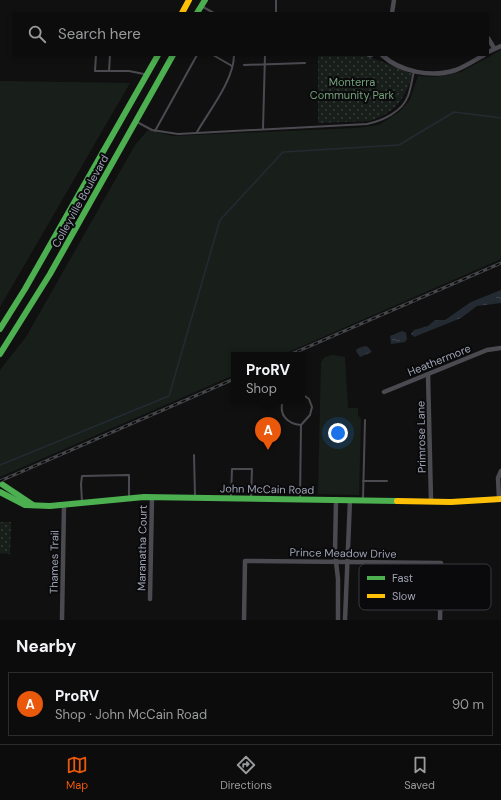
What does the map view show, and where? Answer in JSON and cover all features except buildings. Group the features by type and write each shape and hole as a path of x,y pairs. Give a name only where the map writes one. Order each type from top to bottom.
{"main road":[{"path":"183,12 189,0"},
{"path":"198,12 205,0"},
{"name":"Colleyville Boulevard","path":"0,327 77,200 157,56"},
{"name":"Colleyville Boulevard","path":"0,354 50,274 172,56"},
{"path":"77,200 88,206"},
{"name":"John McCain Road","path":"0,483 17,496 33,505"},
{"name":"John McCain Road","path":"0,492 14,501 25,505 50,506 152,497 431,501 500,499"}],"street":[{"path":"392,12 394,0"},
{"path":"489,40 494,48"},
{"path":"489,51 501,46"},
{"path":"383,56 395,65 414,71 430,73 446,72 463,67 482,56"},
{"name":"Heathermore","path":"384,392 487,350 501,348"},
{"name":"Primrose Lane","path":"428,374 431,501"},
{"path":"500,499 498,478 501,471"},
{"name":"Maranatha Court","path":"150,599 152,497"},
{"path":"336,500 338,620"},
{"path":"345,620 349,563 350,500"},
{"name":"Thames Trail","path":"62,620 64,504"},
{"name":"Prince Meadow Drive","path":"244,620 245,561 441,564"},
{"name":"Prince Meadow Drive","path":"440,610 440,620"}],"lane":[{"path":"276,0 276,12"},
{"path":"201,6 212,12"},
{"path":"96,56 95,71 129,71 147,75"},
{"path":"109,71 110,56"},
{"path":"155,131 196,56"},
{"path":"215,56 232,66"},
{"path":"196,133 227,80 234,56"},
{"path":"263,129 265,56"},
{"path":"244,65 305,63"},
{"path":"136,122 155,131 178,134 376,122 402,106 408,97 414,71"},
{"path":"300,499 301,425 310,415 312,406 309,399 305,396"},
{"path":"283,404 283,414 287,421 293,424 301,425"},
{"path":"363,500 365,420"},
{"path":"194,455 195,498"},
{"path":"231,498 232,469 252,469 251,498"},
{"path":"82,502 82,476 129,476 129,498"},
{"path":"363,481 388,481"}],"green space":[{"path":"501,50 501,259 289,352 231,352 231,376 0,477 0,370 26,337 135,145 148,130 173,136 356,128 379,125 399,112 410,100 418,76 435,77 461,72"},
{"name":"Monterra Community Park","path":"318,56 367,56 412,74 406,90 398,104 378,118 369,121 318,123"},
{"path":"0,81 130,83 0,307"},
{"path":"333,355 345,357 348,408 358,408 358,415 361,419 359,495 318,494 321,362 325,357"},
{"path":"0,522 11,522 10,554 0,553"}],"water":[{"path":"501,290 501,303 477,306 461,318 414,337 411,334 414,330 428,326 435,320 445,320 471,302"},
{"path":"402,331 406,333 407,339 405,342 391,344 390,336"},
{"path":"365,346 372,352 360,357 356,351 357,349"}],"waterway":[{"path":"0,465 169,396 220,220 283,152 399,145 454,112 501,118"}],"railway":[{"path":"296,352 501,263"},
{"path":"0,481 231,380"}],"traffic: fast":[{"path":"198,12 205,0"},
{"path":"0,329 25,289 157,56"},
{"path":"0,354 50,274 172,56"},
{"path":"0,483 33,505"},
{"path":"0,492 25,505 50,506 144,497 397,501"}],"traffic: slow":[{"path":"183,12 189,0"},
{"path":"397,501 451,502 501,499"}],"place":[{"name":"ProRV","path":"268,450"}]}
